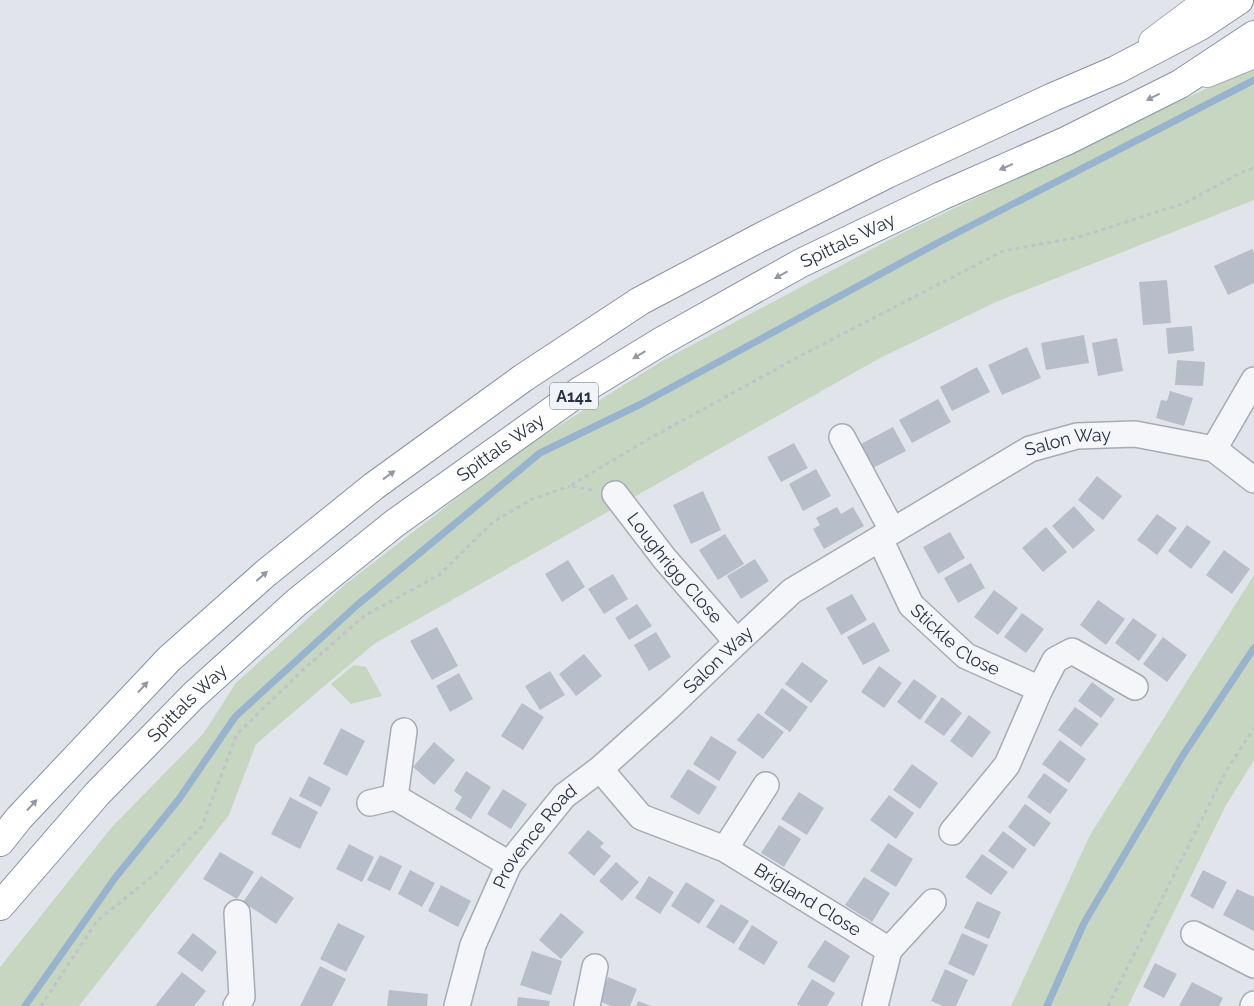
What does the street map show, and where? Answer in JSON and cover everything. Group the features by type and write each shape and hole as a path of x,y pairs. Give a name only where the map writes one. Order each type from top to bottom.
{"main road":[{"path":"1116,70 1209,0"},
{"name":"A141","path":"0,842 19,818 169,659 259,579 374,486 523,378 640,301 759,238 887,174 1116,70 1200,26 1239,0"},
{"name":"Spittals Way","path":"0,906 97,794 193,696 297,602 395,523 580,392 662,341 801,263 940,196 1066,141 1180,84 1254,35"},
{"path":"1180,84 1254,54"}],"street":[{"path":"1214,449 1254,380"},
{"name":"Salon Way","path":"669,707 792,591 1030,449 1077,436 1136,434 1214,449 1254,480"},
{"path":"842,437 886,535"},
{"name":"Loughrigg Close","path":"615,494 622,520 664,558 737,642"},
{"name":"Stickle Close","path":"886,535 911,605 966,656 1040,689"},
{"path":"952,832 1007,765 1040,689 1055,660 1072,651 1135,687"},
{"name":"Provence Road","path":"457,1006 474,945 510,864 564,796 600,769 669,707"},
{"path":"395,797 404,731"},
{"name":"Brigland Close","path":"600,769 641,817 725,849 890,950"},
{"path":"725,849 766,785"},
{"path":"370,803 395,797 510,864"},
{"path":"875,1006 890,950 933,902"},
{"path":"236,1006 242,997 237,913"},
{"path":"1194,934 1254,965"},
{"path":"587,1006 595,967"}],"path":[{"path":"41,1006 97,921 155,874 202,826 237,734 305,668 364,616 440,575 493,522 532,499 570,486 645,441 774,370 1003,251 1079,237 1186,203 1244,171 1254,168"},
{"path":"570,486 615,494"},
{"path":"1108,1006 1226,771 1254,728"}],"green space":[{"path":"1254,66 1254,200 996,302 880,358 374,644 256,744 229,815 79,1006 0,1006 0,967 111,828 203,734 236,683 347,583 514,454 662,361 900,234"},
{"path":"1254,575 1254,760 1225,807 1128,1006 1011,1006 1090,835"},
{"path":"354,665 366,667 382,696 351,704 331,684"}],"building":[{"path":"1252,249 1254,253 1254,283 1228,295 1214,266"},
{"path":"1167,280 1171,323 1143,325 1139,282"},
{"path":"1192,326 1194,351 1168,354 1166,328"},
{"path":"1084,335 1089,363 1046,370 1041,343"},
{"path":"1117,338 1123,371 1098,376 1092,343"},
{"path":"1027,347 1041,378 1002,395 988,365"},
{"path":"1177,360 1205,362 1203,386 1175,385"},
{"path":"977,367 990,392 952,411 940,387"},
{"path":"1170,391 1193,398 1184,426 1156,418 1161,400 1167,401"},
{"path":"938,399 951,422 912,443 899,420"},
{"path":"893,427 906,451 871,469 859,445"},
{"path":"794,443 808,468 781,482 767,457"},
{"path":"816,469 831,496 803,511 789,484"},
{"path":"1097,476 1122,496 1103,520 1078,500"},
{"path":"703,491 721,530 691,544 673,505"},
{"path":"1074,506 1095,530 1073,549 1052,526"},
{"path":"837,507 841,514 853,507 864,526 824,549 813,529 820,525 816,518"},
{"path":"1157,514 1177,528 1157,555 1137,540"},
{"path":"1187,525 1211,542 1191,569 1168,551"},
{"path":"1046,527 1067,552 1043,572 1022,548"},
{"path":"950,532 965,558 938,574 923,547"},
{"path":"725,534 744,564 718,580 699,550"},
{"path":"1224,550 1250,569 1232,594 1206,575"},
{"path":"755,559 769,581 741,599 727,576"},
{"path":"568,560 585,587 562,602 545,574"},
{"path":"971,563 985,588 958,603 944,578"},
{"path":"613,574 628,599 604,614 588,589"},
{"path":"994,590 1018,608 998,635 974,617"},
{"path":"852,594 867,620 841,635 826,608"},
{"path":"1098,600 1125,619 1106,645 1080,625"},
{"path":"637,604 652,626 629,640 615,618"},
{"path":"1022,613 1044,629 1026,653 1004,637"},
{"path":"1133,618 1157,635 1139,661 1115,643"},
{"path":"874,622 890,651 863,665 847,637"},
{"path":"437,627 458,666 432,680 410,641"},
{"path":"656,632 671,657 649,671 634,645"},
{"path":"1163,637 1187,655 1167,682 1143,664"},
{"path":"584,654 602,676 576,696 559,674"},
{"path":"802,662 828,681 811,703 785,684"},
{"path":"879,666 902,683 884,708 861,692"},
{"path":"550,671 565,695 540,710 525,686"},
{"path":"459,673 473,699 450,712 436,686"},
{"path":"914,679 937,696 920,720 897,702"},
{"path":"1092,682 1115,699 1101,718 1078,701"},
{"path":"782,688 808,707 790,732 764,713"},
{"path":"942,697 962,713 944,736 924,722"},
{"path":"522,703 544,717 523,750 501,736"},
{"path":"1075,707 1099,724 1081,747 1058,730"},
{"path":"758,713 784,732 763,759 737,740"},
{"path":"969,715 991,732 972,758 950,741"},
{"path":"341,728 365,741 347,776 323,764"},
{"path":"711,736 737,752 719,781 693,764"},
{"path":"1060,740 1086,759 1069,783 1042,764"},
{"path":"434,742 455,760 434,785 413,767"},
{"path":"912,764 938,783 920,809 893,790"},
{"path":"688,769 717,787 699,815 670,797"},
{"path":"466,771 491,787 471,819 455,809 462,797 454,791"},
{"path":"1044,773 1068,790 1050,814 1027,797"},
{"path":"309,776 331,788 321,807 299,796"},
{"path":"503,789 527,804 511,829 487,814"},
{"path":"799,792 824,808 807,835 781,819"},
{"path":"889,795 914,813 896,839 870,820"},
{"path":"290,797 318,812 300,849 271,834"},
{"path":"1025,804 1051,823 1034,847 1008,827"},
{"path":"779,825 801,839 784,867 761,853"},
{"path":"588,830 604,843 600,847 611,856 594,876 568,853"},
{"path":"1003,831 1027,849 1013,869 988,851"},
{"path":"888,843 913,859 896,887 870,871"},
{"path":"349,844 374,857 362,882 336,869"},
{"path":"220,852 254,872 237,899 203,879"},
{"path":"982,854 1008,872 991,895 965,877"},
{"path":"380,855 402,866 390,891 367,880"},
{"path":"616,862 639,882 622,901 599,881"},
{"path":"410,870 435,883 422,907 398,894"},
{"path":"1203,870 1227,882 1213,909 1190,896"},
{"path":"261,876 294,898 276,924 243,902"},
{"path":"649,876 674,892 660,914 635,898"},
{"path":"864,877 890,893 872,922 845,905"},
{"path":"686,882 715,900 699,924 671,906"},
{"path":"441,885 471,901 458,927 428,911"},
{"path":"1237,889 1254,897 1254,931 1223,915"},
{"path":"977,901 1001,912 989,939 964,928"},
{"path":"721,904 749,921 734,944 706,927"},
{"path":"561,913 584,932 561,959 539,940"},
{"path":"338,923 365,936 346,972 320,959"},
{"path":"752,925 778,942 764,965 738,949"},
{"path":"193,933 217,952 202,972 177,953"},
{"path":"962,933 988,945 974,976 948,964"},
{"path":"825,940 850,956 834,983 807,967"},
{"path":"532,951 562,961 551,995 520,985"},
{"path":"1155,963 1177,974 1164,998 1143,987"},
{"path":"320,966 346,979 332,1006 300,1006"},
{"path":"945,969 968,980 956,1006 943,1006 931,1001"},
{"path":"182,972 206,991 194,1006 155,1006"},
{"path":"608,977 637,989 630,1006 611,1006 599,1001"},
{"path":"812,979 835,993 827,1006 800,1006 797,1004"},
{"path":"1192,982 1223,998 1219,1006 1179,1006"},
{"path":"389,990 428,994 427,1006 387,1006"},
{"path":"518,997 550,1001 549,1006 517,1006"},
{"path":"638,1001 651,1006 636,1006"}],"waterway":[{"path":"25,1006 115,878 179,799 235,717 356,606 540,453 641,404 943,240 1254,80"},
{"path":"1047,1006 1084,923 1183,755 1254,648"}]}
